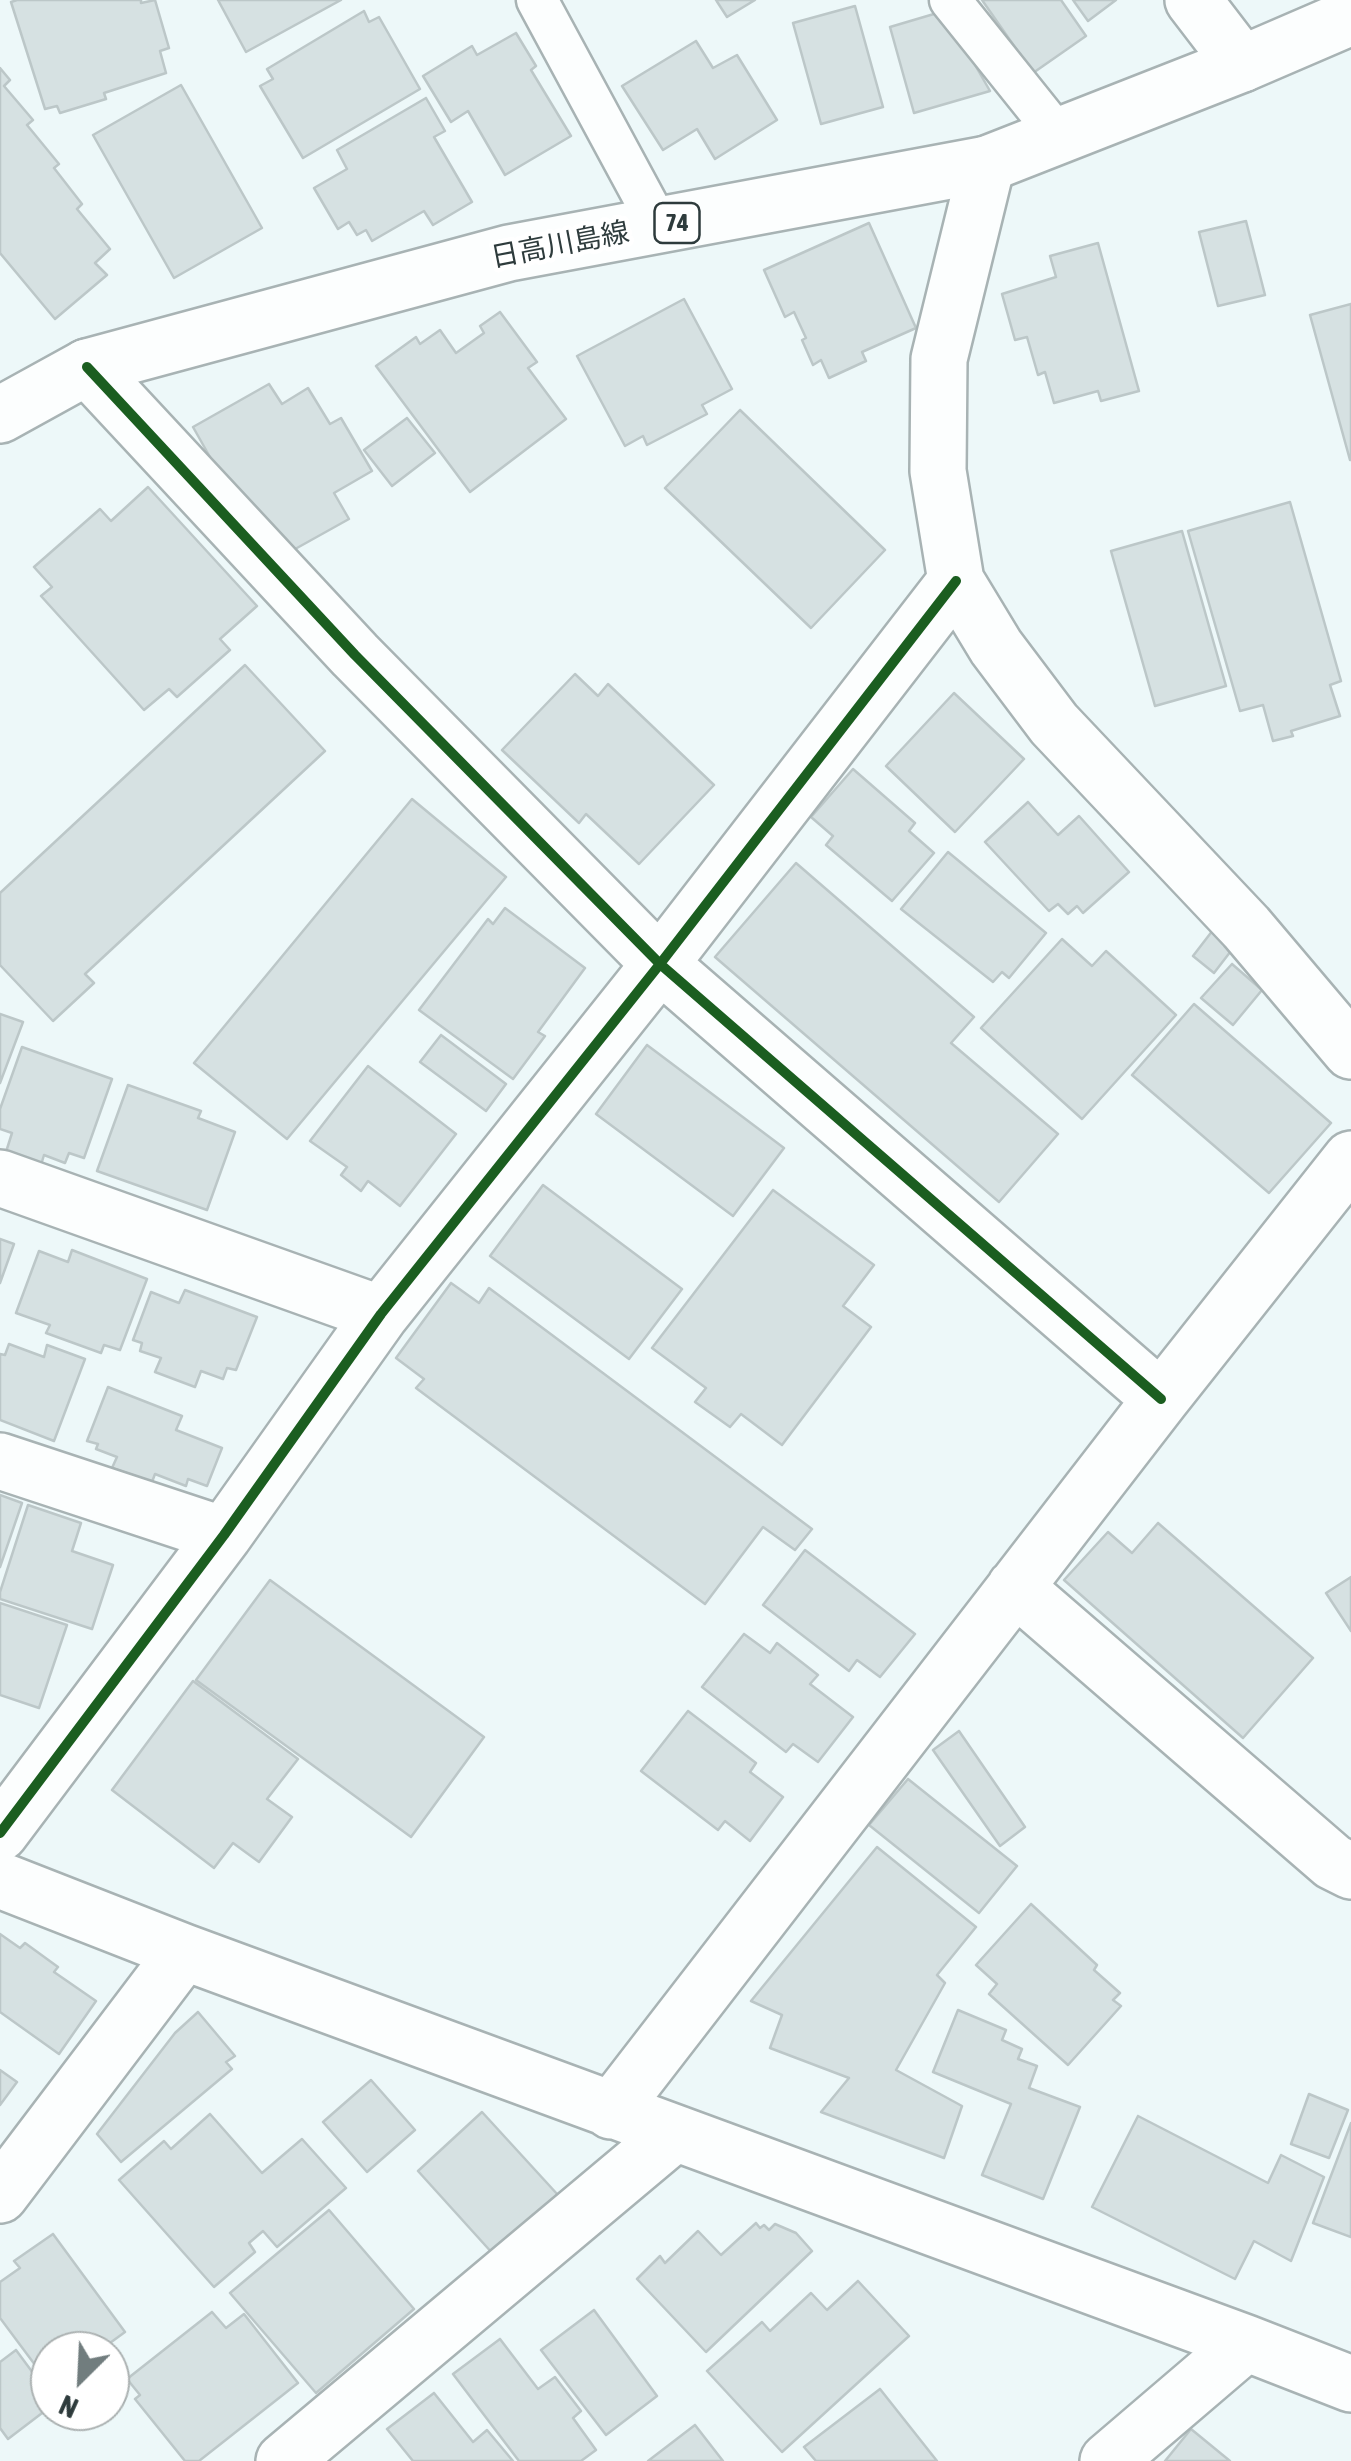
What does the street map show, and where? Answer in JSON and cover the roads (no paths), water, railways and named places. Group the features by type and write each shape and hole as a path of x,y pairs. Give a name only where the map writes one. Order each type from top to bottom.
{"street":[{"path":"1193,0 1242,64"},
{"name":"日高川島線","path":"0,415 87,368 509,253 987,164 1351,17"},
{"path":"987,164 939,359 938,471 956,581 996,647 1054,724 1246,926 1351,1052"},
{"path":"87,368 355,655 660,964 1161,1399"},
{"path":"0,1832 224,1535 381,1314 660,964 956,581"},
{"path":"611,2110 1351,1159"},
{"path":"0,1178 381,1314"},
{"path":"0,1461 224,1535"},
{"path":"1015,1587 1333,1862 1351,1871"},
{"path":"0,1880 184,1952 1351,2384"},
{"path":"0,2195 184,1952"},
{"path":"284,2461 675,2133"},
{"path":"1108,2461 1246,2343"}],"lane":[{"path":"537,0 659,226"},
{"path":"950,0 1059,136"}]}
